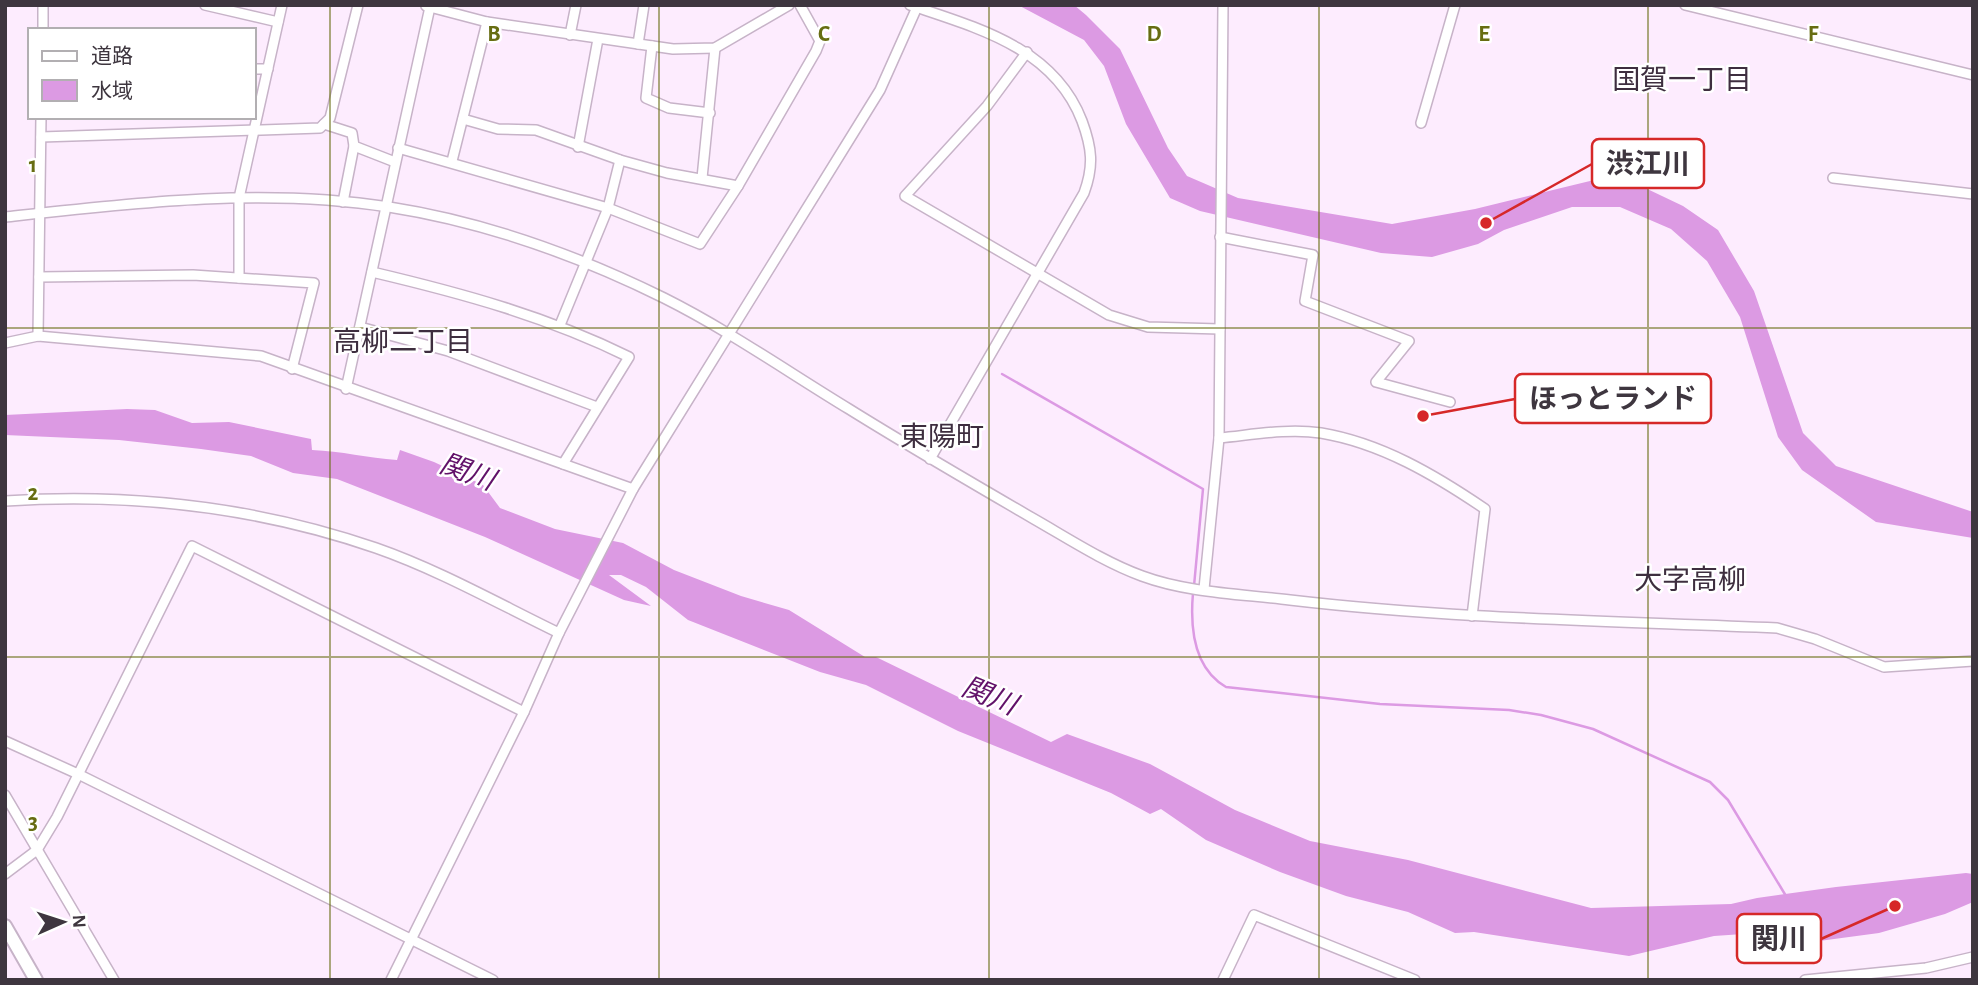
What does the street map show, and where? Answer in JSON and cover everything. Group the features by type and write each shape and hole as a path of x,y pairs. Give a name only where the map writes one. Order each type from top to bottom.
{"main road":[{"path":"5,926 36,980"}],"street":[{"path":"43,5 43,28"},
{"path":"205,5 278,22"},
{"path":"239,278 239,198 282,5"},
{"path":"41,137 320,128 330,118 358,5"},
{"path":"570,35 576,5"},
{"path":"638,44 644,5"},
{"path":"346,389 427,6 458,9 487,22 673,49 715,48 789,5"},
{"path":"398,148 452,161 608,208 700,244 738,186 820,41 800,5"},
{"path":"1204,589 1219,438 1223,5"},
{"path":"1421,123 1455,5"},
{"path":"1685,5 1861,50 1973,75"},
{"path":"391,980 524,712 559,633 631,493 726,335 880,90 915,6 1027,52 1051,70 1068,94 1091,146 1091,175 1087,184 1038,275 930,459"},
{"path":"452,161 487,22"},
{"path":"578,148 598,39"},
{"path":"652,46 646,98 669,108 710,113"},
{"path":"702,178 715,48"},
{"path":"1027,52 987,106 905,196 1109,315 1148,327 1220,329"},
{"path":"256,69 268,69"},
{"path":"463,118 498,130 536,130 578,148 620,160 738,186"},
{"path":"37,336 41,119"},
{"path":"324,124 352,133 354,146 343,202"},
{"path":"354,146 395,162"},
{"path":"560,325 608,208 620,160"},
{"path":"1833,178 1973,194"},
{"path":"5,217 239,198 385,206 476,226 586,262 670,301 930,459 1109,561 1143,576 1204,589 1379,611 1777,628 1815,639 1884,667 1973,661"},
{"path":"1220,237 1313,255 1305,302 1409,341 1376,382 1450,402"},
{"path":"372,272 493,302 560,325 629,357 563,464"},
{"path":"39,277 193,275 314,283 292,369"},
{"path":"360,327 448,351 597,407"},
{"path":"5,343 37,336 261,356 346,389 563,464 631,493"},
{"path":"1219,438 1292,432 1351,441 1424,470 1485,509 1472,617"},
{"path":"5,501 66,498 156,501 308,529 409,561 559,633"},
{"path":"5,874 37,850 192,547 524,712"},
{"path":"5,741 78,774 493,980"},
{"path":"5,794 114,980"},
{"path":"1223,980 1254,915 1415,980"},
{"path":"1805,980 1926,968 1973,957"}],"water":[{"path":"1018,5 1074,5 1086,15 1120,49 1168,148 1187,176 1238,198 1392,224 1475,209 1590,181 1641,186 1683,206 1718,230 1754,291 1803,433 1836,466 1973,512 1973,538 1876,522 1802,470 1778,437 1740,317 1707,261 1671,229 1620,207 1572,207 1504,230 1478,244 1432,257 1381,253 1200,211 1170,198 1126,124 1104,66 1084,40"},
{"path":"155,410 192,423 229,422 311,439 312,450 397,460 400,450 434,462 483,485 500,508 555,529 623,543 674,570 741,596 789,610 865,657 876,657 1051,742 1067,734 1150,764 1235,810 1310,841 1408,860 1591,908 1731,904 1836,887 1966,873 1973,874 1973,902 1945,914 1879,933 1774,947 1743,934 1714,936 1629,956 1474,932 1455,933 1408,912 1346,896 1280,872 1206,840 1161,809 1150,814 1111,793 958,731 866,685 820,672 688,620 646,587 621,575 609,575 651,606 624,600 485,537 337,479 293,473 251,456 119,440 5,435 5,415"}],"waterway":[{"path":"1002,374 1203,489 1194,586"},
{"path":"1193,593 1193,633 1200,658 1206,669 1226,687 1380,704 1509,710 1541,715 1593,729 1710,782 1728,800 1786,896"}],"place":[{"name":"渋江川","path":"1486,223"},
{"name":"ほっとランド","path":"1423,416"},
{"name":"関川","path":"1895,906"}],"district":[{"name":"国賀一丁目","path":"1682,81"},
{"name":"高柳二丁目","path":"403,343"},
{"name":"東陽町","path":"942,438"},
{"name":"大字高柳","path":"1690,581"}]}
